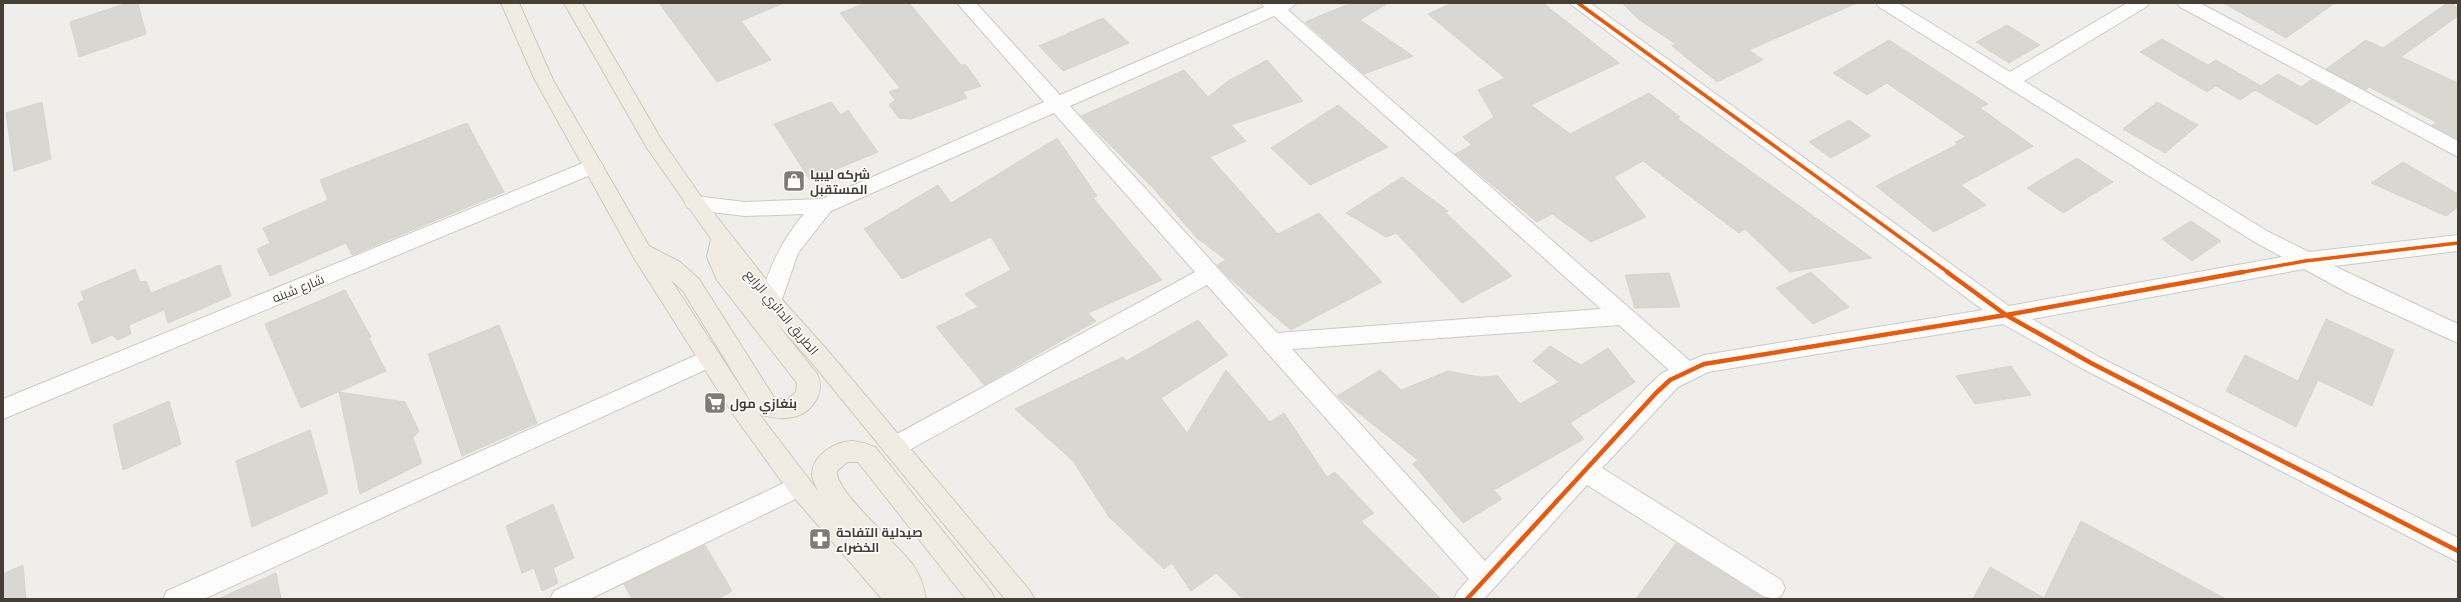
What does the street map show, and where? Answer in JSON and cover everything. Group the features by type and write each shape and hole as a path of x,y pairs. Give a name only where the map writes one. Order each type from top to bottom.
{"main road":[{"path":"510,3 544,80 642,252 742,410 799,486 899,599"},
{"name":"الطريق الدائري الرابع","path":"573,3 654,143 695,203 771,302 1021,599"},
{"path":"642,252 672,268 691,285 767,407 776,410 788,410 799,405 806,398 810,389 809,381 722,270 718,257 722,238"},
{"path":"913,599 911,586 904,574 835,495 827,482 825,470 829,462 838,455 857,451 866,454 982,599"}],"street":[{"path":"966,3 1485,579"},
{"path":"1578,3 2006,315 2091,363 2458,551"},
{"path":"1886,3 2260,236 2305,261 2458,334"},
{"path":"2010,81 2140,3"},
{"path":"2186,3 2458,150"},
{"path":"695,203 751,209 824,206 1278,5 1686,371"},
{"name":"شارع شبنه","path":"3,409 593,166"},
{"path":"771,302 780,265 801,232 824,206"},
{"path":"1467,599 1656,393 1670,380 1686,371 1722,361 2006,315 2305,261 2458,243"},
{"path":"894,447 1210,274"},
{"path":"1272,342 1624,316"},
{"path":"176,599 710,358"},
{"path":"1586,471 1772,588"},
{"path":"563,599 799,486"}],"building":[{"path":"127,3 138,3 146,34 79,57 70,22"},
{"path":"659,3 784,3 741,21 771,60 717,82"},
{"path":"865,3 909,3 961,65 965,64 981,86 963,92 967,98 911,119 899,118 889,105 895,100 889,92 900,88 840,13"},
{"path":"1351,3 1388,3 1360,20 1413,56 1364,74 1305,22"},
{"path":"1452,3 1543,3 1619,63 1531,105 1570,134 1649,93 1680,117 1678,119 1872,258 1790,272 1745,229 1739,233 1643,161 1614,177 1646,217 1591,242 1552,214 1537,222 1455,154 1472,145 1463,137 1494,117 1478,90 1505,78 1428,14"},
{"path":"1622,3 1857,3 1749,50 1763,60 1717,82 1672,46 1676,44 1638,19"},
{"path":"2223,3 2335,3 2286,38"},
{"path":"2447,3 2453,3 2458,10 2458,16 2401,57 2458,83 2458,139 2432,125 2436,122 2369,87 2366,90 2326,69 2366,40 2383,48"},
{"path":"1103,18 1129,43 1063,71 1039,46"},
{"path":"2007,25 2040,45 2009,63 1976,42"},
{"path":"2162,39 2208,65 2216,60 2261,86 2240,100 2216,86 2207,92 2140,52"},
{"path":"1889,40 1988,104 1980,108 2033,146 1961,185 1986,205 1934,232 1876,186 1958,144 1955,142 1966,137 1887,83 1867,95 1833,73"},
{"path":"1267,60 1303,101 1231,125 1246,141 1210,157 1278,234 1319,213 1382,282 1291,330 1227,276 1217,265 1226,260 1197,238 1152,187 1081,116 1184,70 1208,97 1228,81"},
{"path":"2278,74 2301,87 2311,80 2351,101 2317,125 2255,90"},
{"path":"42,102 51,159 14,171 6,113"},
{"path":"831,102 841,115 848,110 878,152 810,180 774,124"},
{"path":"2157,102 2198,125 2165,153 2123,129"},
{"path":"1338,105 1388,147 1310,185 1271,148"},
{"path":"1849,120 1871,136 1831,158 1809,142"},
{"path":"467,123 504,192 352,255 346,243 270,276 257,249 270,243 263,228 328,200 320,180"},
{"path":"1057,138 1097,196 1093,198 1162,280 1088,313 1096,321 984,385 936,327 978,307 965,294 1011,270 991,237 902,279 864,229 938,185 951,203"},
{"path":"2077,158 2113,182 2063,213 2027,188"},
{"path":"2403,162 2458,194 2458,207 2446,216 2371,183"},
{"path":"1402,177 1448,211 1445,212 1512,276 1462,303 1396,233 1386,237 1346,213"},
{"path":"2191,221 2221,241 2192,261 2162,239"},
{"path":"220,265 231,296 168,323 164,310 129,325 131,334 118,340 112,335 92,344 78,303 84,300 81,292 135,269 140,282 146,281 151,293"},
{"path":"1811,272 1849,307 1813,324 1776,288"},
{"path":"1669,273 1680,307 1635,308 1625,275"},
{"path":"345,290 371,337 369,338 386,371 301,408 265,324"},
{"path":"2326,319 2394,350 2372,406 2318,380 2296,427 2226,391 2245,355 2298,381"},
{"path":"1198,320 1228,355 1161,398 1187,433 1226,370 1270,422 1284,413 1327,477 1335,472 1374,513 1361,521 1441,599 1243,599 1216,573 1191,591 1172,563 1164,569 1109,517 1073,461 1015,409 1123,357 1126,361"},
{"path":"499,325 537,423 462,456 428,354"},
{"path":"1550,346 1581,365 1608,348 1635,382 1570,423 1584,439 1494,490 1502,499 1463,523 1413,464 1418,460 1337,396 1380,370 1401,390 1448,371 1480,377 1498,376 1520,404 1559,382 1533,361"},
{"path":"2011,366 2031,395 1975,404 1956,376"},
{"path":"339,392 405,402 419,431 413,438 422,463 360,494"},
{"path":"169,401 181,444 123,470 113,425"},
{"path":"310,430 328,493 252,527 236,461"},
{"path":"553,504 574,558 553,568 558,583 542,591 534,568 522,573 506,526"},
{"path":"2081,521 2226,599 1973,599 1990,567 2044,598"},
{"path":"1676,543 1762,597 1767,599 1636,599"},
{"path":"705,545 732,591 718,599 632,599 624,584"},
{"path":"23,565 26,599 3,599 3,574"},
{"path":"276,573 281,599 218,599"}],"cycle path":[{"path":"1578,3 2006,315 2091,363 2458,551"},
{"path":"1467,599 1656,393 1670,380 1704,364 2006,315 2305,261 2458,243"}],"place":[{"name":"شركه ليبيا المستقبل","path":"794,181"},
{"name":"بنغازي مول","path":"715,403"},
{"name":"صيدلية التفاحة الخضراء","path":"820,539"}]}
